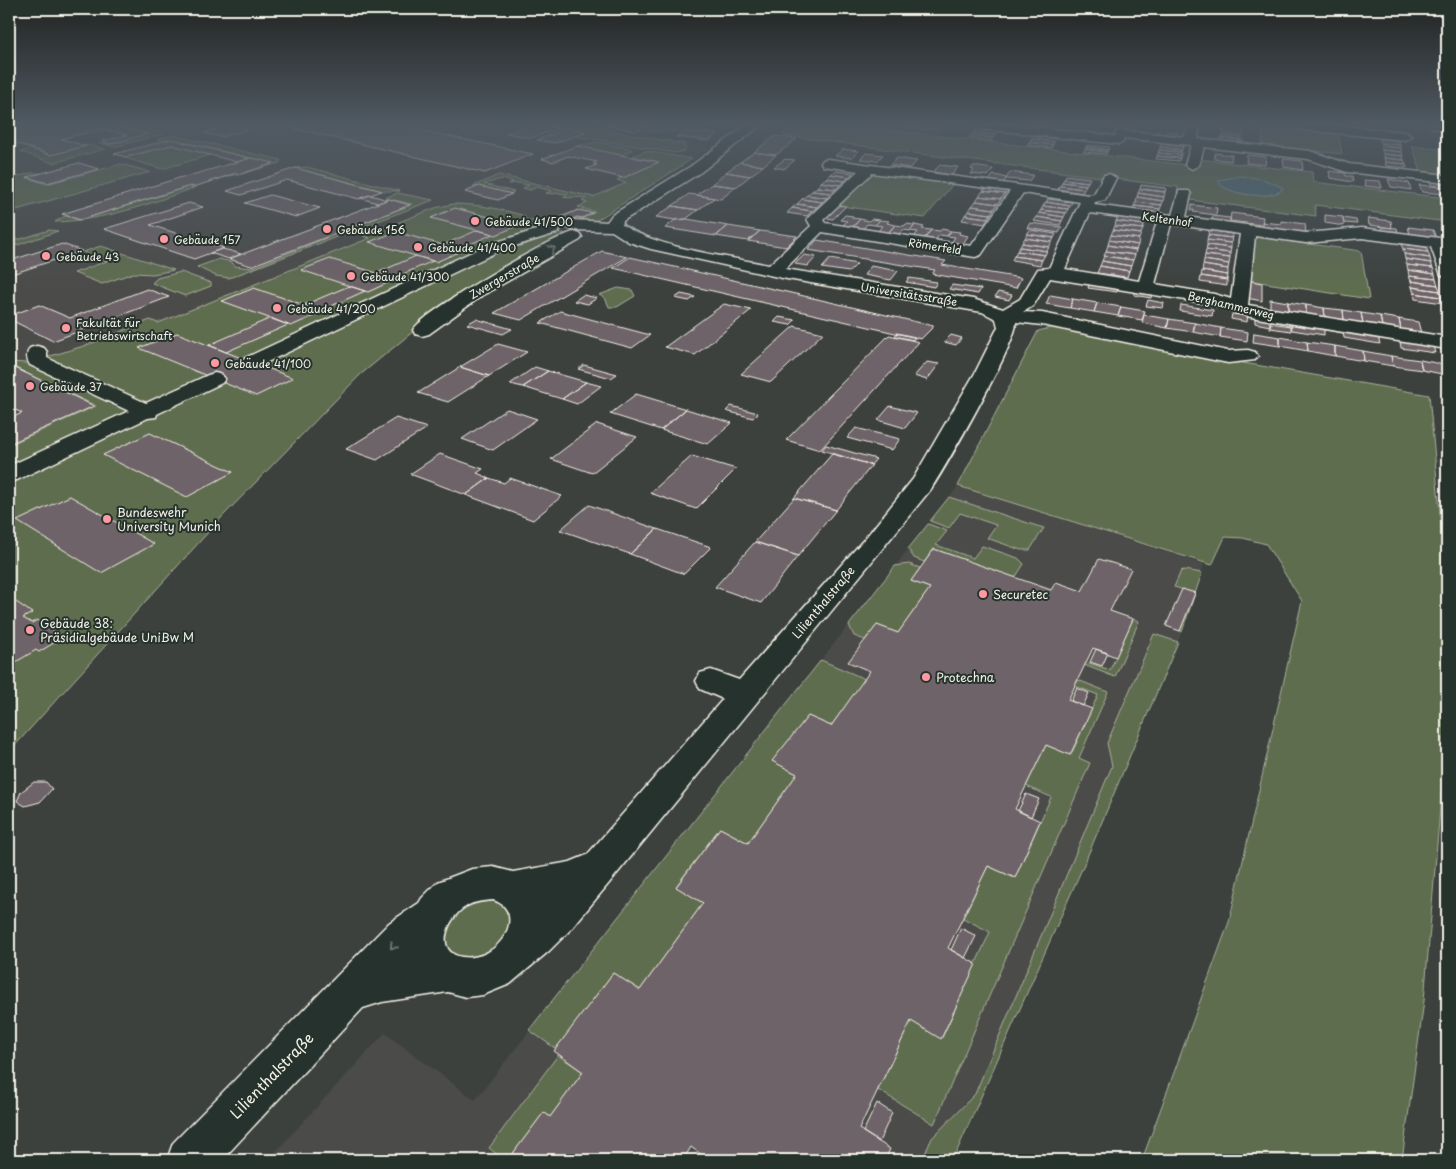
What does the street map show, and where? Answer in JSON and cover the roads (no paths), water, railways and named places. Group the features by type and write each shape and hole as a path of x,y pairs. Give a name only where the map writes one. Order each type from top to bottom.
{"street":[{"path":"615,228 614,224 617,218 678,180"},
{"path":"773,271 819,228 815,219 857,180"},
{"path":"956,180 1019,188 1088,203"},
{"path":"1004,316 1027,302 1050,272 1088,203 1100,197 1107,180"},
{"name":"Römerfeld","path":"819,228 975,252 1019,188"},
{"path":"1146,286 1184,194"},
{"name":"Keltenhof","path":"1088,203 1172,220 1306,238 1362,233 1443,244"},
{"name":"Universitätsstraße","path":"572,225 615,228 634,240 656,246 835,283 973,304 988,308 1004,316 1042,319 1228,356 1248,356"},
{"name":"Zwergerstraße","path":"422,330 483,286 590,227"},
{"path":"252,362 493,248 552,230"},
{"path":"1239,307 1248,231"},
{"path":"1443,244 1447,271"},
{"name":"Berghammerweg","path":"1050,272 1146,286 1214,300 1251,312 1447,343"},
{"name":"Lilienthalstraße","path":"352,991 382,982 447,974 462,978 478,977 494,972 509,962 540,934 600,866 923,482 1006,334 1008,324 1004,316"},
{"path":"37,352 37,361 148,412"},
{"path":"9,475 215,380"},
{"path":"711,681 744,696"},
{"name":"Lilienthalstraße","path":"513,889 570,878 600,866"},
{"name":"Lilienthalstraße","path":"447,974 434,964 426,949 426,933 432,916 443,901 460,890 478,884 496,883 513,889 524,900 530,915 529,932 521,950"},
{"name":"Lilienthalstraße","path":"190,1160 403,936 432,916"}],"water":[{"path":"1219,180 1264,180 1282,187 1282,190 1268,195 1249,195 1231,191 1219,183"}],"place":[{"name":"Gebäude 41/500","path":"475,221"},
{"name":"Gebäude 156","path":"327,229"},
{"name":"Gebäude 157","path":"164,239"},
{"name":"Gebäude 41/400","path":"418,247"},
{"name":"Gebäude 43","path":"46,256"},
{"name":"Gebäude 41/300","path":"351,276"},
{"name":"Gebäude 41/200","path":"277,308"},
{"name":"Fakultät für Betriebswirtschaft","path":"66,328"},
{"name":"Gebäude 41/100","path":"215,363"},
{"name":"Gebäude 37","path":"30,386"},
{"name":"Bundeswehr University Munich","path":"107,519"},
{"name":"Securetec","path":"983,594"},
{"name":"Gebäude 38: Präsidialgebäude UniBw M","path":"30,630"},
{"name":"Protechna","path":"926,677"}]}
